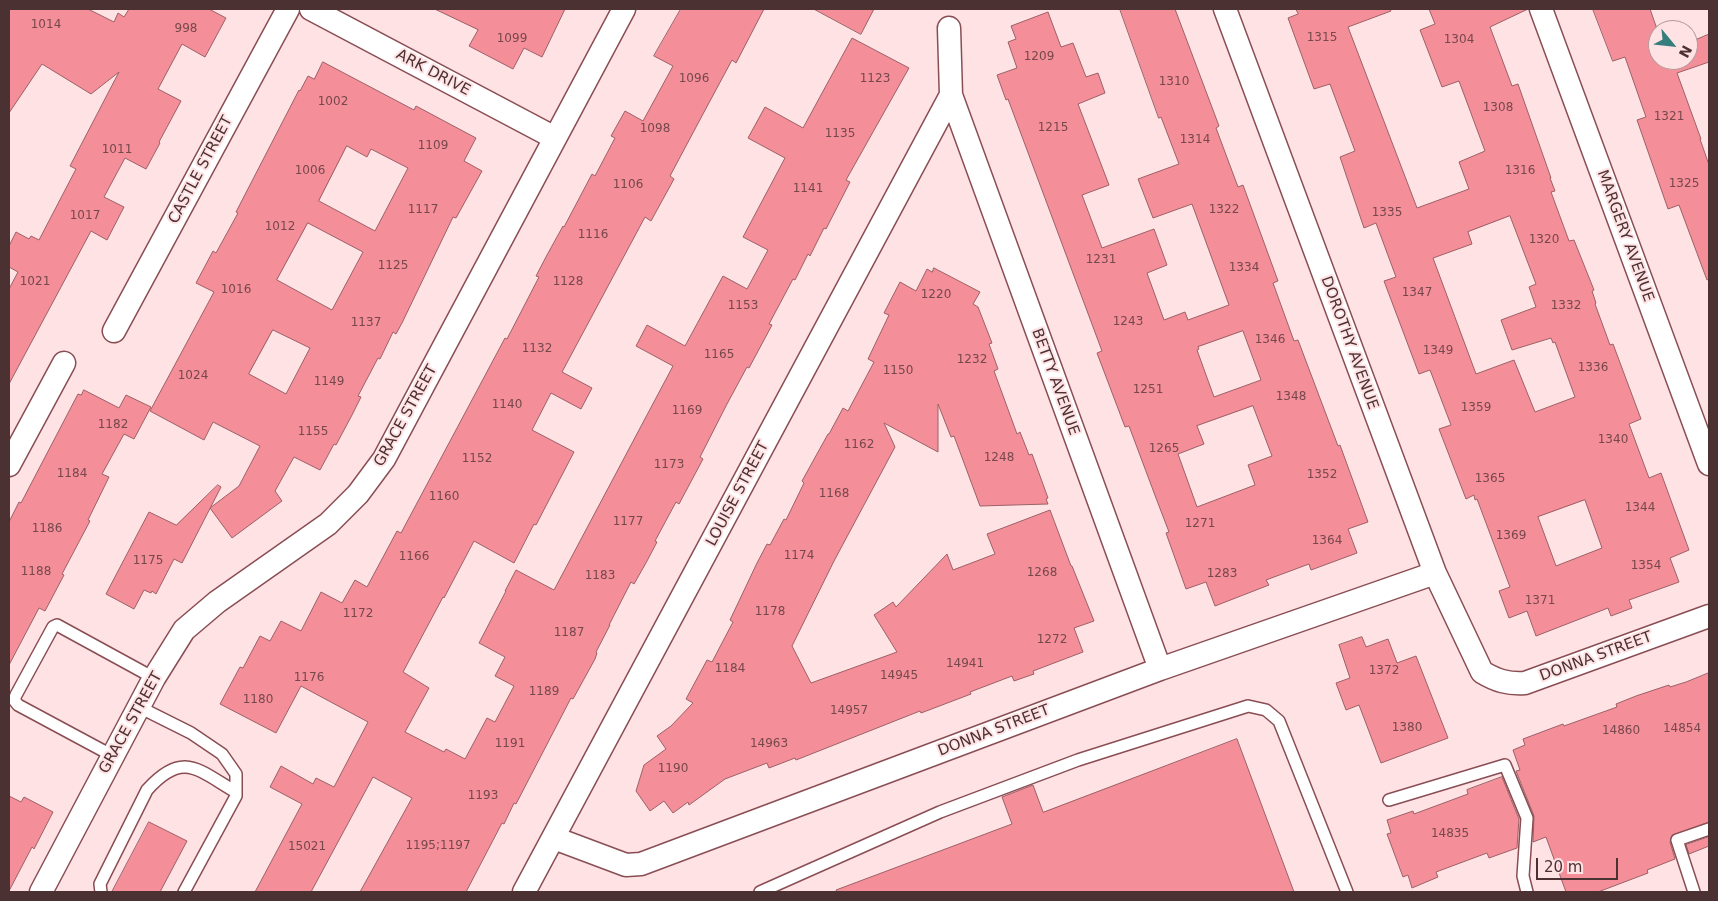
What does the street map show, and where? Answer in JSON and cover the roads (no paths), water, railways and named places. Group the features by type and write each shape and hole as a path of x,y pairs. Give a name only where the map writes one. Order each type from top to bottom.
{"street":[{"name":"CASTLE STREET","path":"114,331 288,9"},
{"name":"ARK DRIVE","path":"311,9 555,138"},
{"name":"GRACE STREET","path":"41,892 154,678 184,630 216,602 328,524 363,487 384,458 624,9"},
{"name":"DOROTHY AVENUE","path":"1225,9 1435,573 1482,672"},
{"name":"MARGERY AVENUE","path":"1541,9 1709,464"},
{"path":"949,28 951,95"},
{"name":"BETTY AVENUE","path":"951,95 1160,669"},
{"name":"LOUISE STREET","path":"524,892 951,95"},
{"path":"9,465 64,363"},
{"name":"DONNA STREET","path":"554,838 626,865 641,864 1160,669 1435,573"},
{"name":"DONNA STREET","path":"1482,672 1495,680 1510,684 1525,683 1709,616"}],"lane":[{"path":"113,756 18,705 14,700 16,695 53,627 57,626 154,678"},
{"path":"760,892 940,812 1078,760 1248,706 1266,710 1279,721 1347,892"},
{"path":"139,707 191,733 222,754 236,774 236,796 184,892"},
{"path":"1390,800 1504,765 1527,818 1523,876 1527,892"},
{"path":"101,892 100,884 148,790 159,777 171,769 194,768 236,792"},
{"path":"1694,892 1677,840 1709,829"}]}
